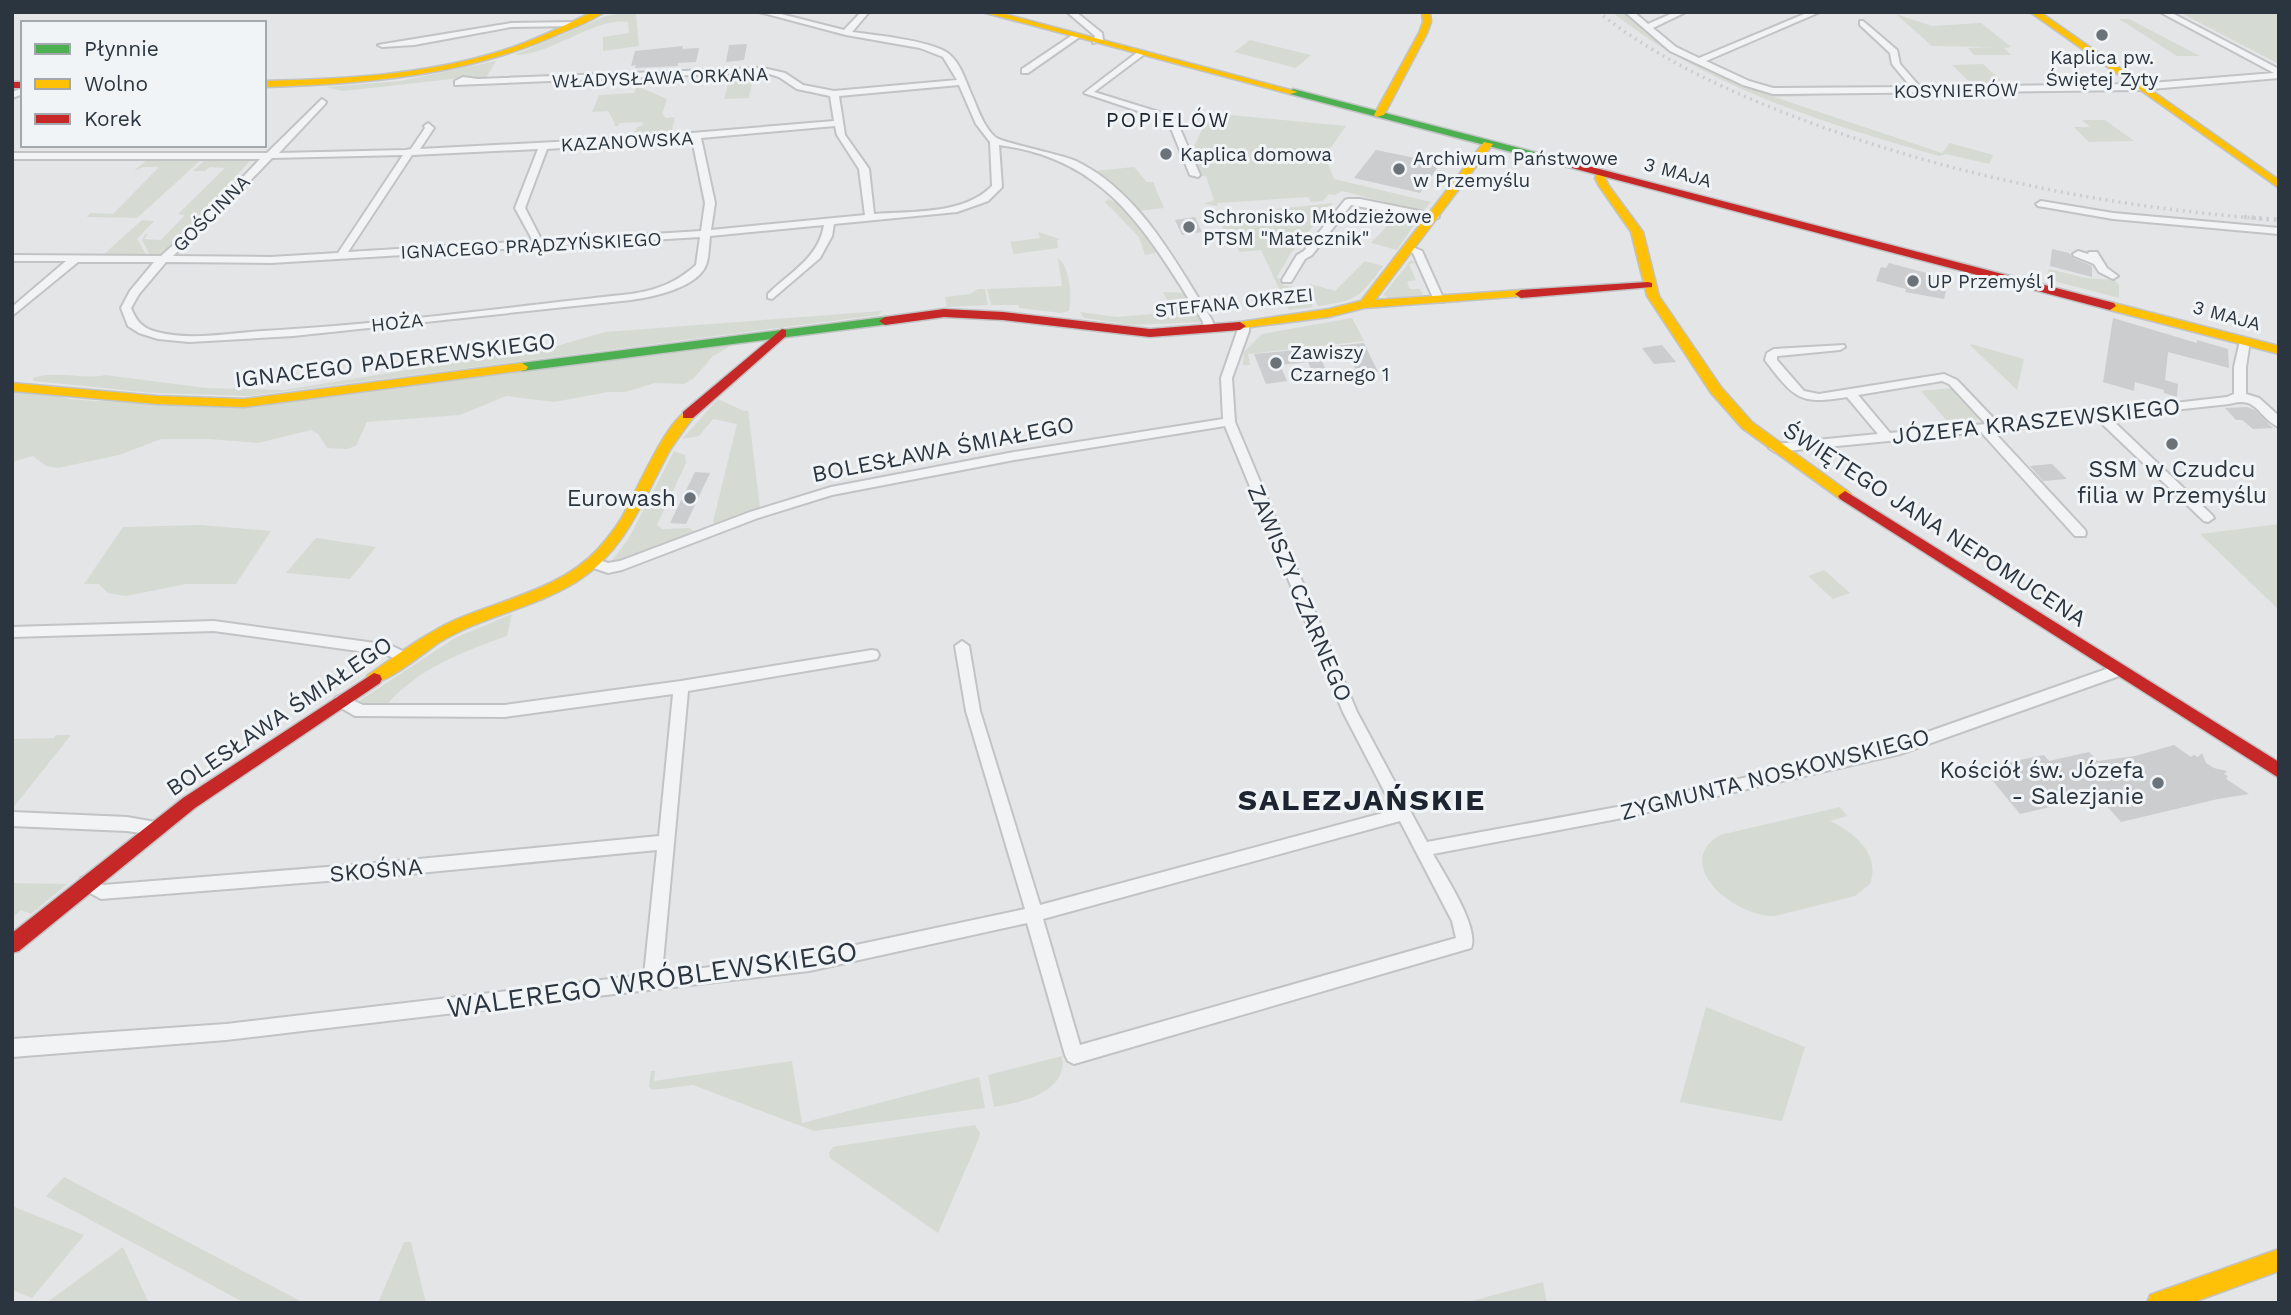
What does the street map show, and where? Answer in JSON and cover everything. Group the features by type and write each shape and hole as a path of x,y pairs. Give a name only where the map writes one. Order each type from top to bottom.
{"street":[{"path":"266,84 348,82 425,73 502,53 600,12"},
{"path":"763,12 846,33 912,44 940,52 950,58 979,124 994,142 1069,162 1103,183 1152,234 1207,320 1210,329"},
{"path":"846,33 865,12"},
{"name":"3 MAJA","path":"986,12 2279,350"},
{"path":"1071,12 1099,35 1100,38 1096,41"},
{"path":"1379,115 1423,33 1427,22 1426,12"},
{"name":"KOSYNIERÓW","path":"1629,12 1673,49 1746,83 1773,91 2139,87 2279,73"},
{"path":"1649,27 1682,12"},
{"path":"1702,61 1816,12"},
{"path":"2034,12 2279,185"},
{"path":"2164,12 2279,73"},
{"path":"1863,23 1894,52 1896,64 1919,90"},
{"path":"382,45 414,43 511,25 574,24"},
{"path":"1025,71 1077,36"},
{"path":"1142,53 1088,93 1172,119 1195,175"},
{"name":"WŁADYSŁAWA ORKANA","path":"478,82 763,70 782,75 800,87 834,94 962,82"},
{"path":"834,94 841,135 864,169 870,218"},
{"path":"271,155 322,102"},
{"name":"KAZANOWSKA","path":"12,156 133,158 544,145 696,138 838,123"},
{"path":"341,256 430,128 428,126"},
{"path":"696,138 710,203 706,234"},
{"name":"IGNACEGO PRĄDZYŃSKIEGO","path":"12,258 244,261 341,256 706,234 829,224 957,209 985,199 997,187 994,142"},
{"path":"1366,303 1488,144"},
{"path":"539,244 520,208 544,145"},
{"name":"GOŚCINNA","path":"162,260 214,214 258,164 271,155"},
{"name":"ŚWIĘTEGO JANA NEPOMUCENA","path":"1602,173 1600,178 1604,186 1637,232 1648,285 1660,307 1716,390 1747,425 1833,489 2279,771"},
{"path":"1287,280 1301,257 1308,253 1348,202 1434,217"},
{"path":"2041,204 2113,216 2279,231"},
{"path":"772,296 815,257 828,233 829,224"},
{"name":"HOŻA","path":"162,260 128,302 127,313 132,324 143,331 158,336 188,339 293,333 657,293 696,273 701,265 706,234"},
{"path":"1410,249 1417,251 1439,300"},
{"path":"2078,254 2097,258 2103,270 2113,276"},
{"path":"12,313 76,258"},
{"name":"STEFANA OKRZEI","path":"782,333 914,316 966,313 1018,316 1122,330 1177,332 1244,326 1334,312 1366,303 1376,305 1648,285"},
{"name":"ZAWISZY CZARNEGO","path":"1035,914 1039,940 1074,1055 1465,943 1460,920 1350,712 1229,422 1226,399 1228,367 1244,326"},
{"name":"BOLESŁAWA ŚMIAŁEGO","path":"12,945 155,828 404,659 455,626 559,586 593,563 617,535 666,443 680,425 713,391 782,333"},
{"name":"IGNACEGO PADEREWSKIEGO","path":"12,387 182,402 253,402 782,333"},
{"path":"2245,341 2240,368 2240,396 2255,401 2279,423"},
{"path":"1840,347 1774,352 1771,360 1800,394 1819,398 1944,377 1953,382 2080,533"},
{"path":"1851,394 1886,436"},
{"name":"JÓZEFA KRASZEWSKIEGO","path":"1775,448 1989,428 2229,400 2240,396"},
{"path":"2099,414 2208,518"},
{"name":"BOLESŁAWA ŚMIAŁEGO","path":"593,563 608,568 622,565 754,515 831,491 948,467 1229,422"},
{"path":"12,632 214,626 390,650 404,659"},
{"path":"962,646 973,711 1035,914"},
{"path":"341,701 355,710 363,711 505,711 681,687 872,655"},
{"name":"ZYGMUNTA NOSKOWSKIEGO","path":"1424,849 1617,813 1900,748 2117,671"},
{"path":"652,983 681,687"},
{"name":"WALEREGO WRÓBLEWSKIEGO","path":"12,1048 226,1032 809,963 1035,914 1402,814"},
{"path":"12,819 127,824 155,828"},
{"name":"SKOŚNA","path":"88,883 101,892 377,870 666,842"},
{"path":"2158,1303 2279,1260"}],"shaded area":[{"path":"643,12 636,14 639,46 603,51 603,37 629,33 628,22 615,22 601,25 543,50 514,55 606,16"},
{"path":"1612,12 1625,12 1660,42 1727,78 1774,93 1812,96 1774,97 1942,153 1950,143 1993,155 1989,164 1946,154 1939,156 1810,116 1727,82 1687,62"},
{"path":"2179,12 2279,12 2279,64"},
{"path":"1896,14 1932,26 1981,23 2011,47 2004,48 2011,55 1974,55 1968,48 1993,47 1932,46"},
{"path":"2119,19 2129,19 2200,56 2177,56"},
{"path":"1250,40 1311,55 1296,68 1234,52"},
{"path":"496,61 484,81 477,77 461,78 343,91 326,87 400,81"},
{"path":"1983,64 2007,86 1974,86 1952,65"},
{"path":"731,73 754,73 749,98 724,99"},
{"path":"637,86 667,99 662,114 666,118 675,117 671,135 633,137 637,127 643,125 642,122 620,123 614,126 608,111 592,112 599,95 634,93"},
{"path":"1209,113 1346,126 1325,156 1334,179 1431,202 1420,211 1342,191 1335,195 1329,194 1323,201 1311,202 1308,197 1218,203 1218,206 1204,204 1214,200 1206,176 1201,176 1186,146 1195,145"},
{"path":"2082,120 2105,120 2134,141 2089,142 2074,127 2090,127"},
{"path":"202,159 137,218 87,217 90,213 113,214 159,167 143,167 134,171 147,160"},
{"path":"206,159 251,160 224,189 228,194 169,252 150,255 142,240 145,234 148,234 144,239 161,240 185,215 178,214 225,168 210,167 205,171 193,171"},
{"path":"1134,167 1147,182 1153,182 1164,208 1138,211 1094,171"},
{"path":"1108,199 1131,214 1160,252 1145,255 1139,237 1105,202"},
{"path":"1333,203 1291,253 1277,277 1284,282 1282,285 1305,289 1313,307 1289,310 1261,250 1239,252 1234,240 1227,241 1220,220 1231,214"},
{"path":"1398,215 1418,219 1397,250 1371,243"},
{"path":"142,220 154,221 137,239 147,256 103,255"},
{"path":"1038,232 1060,239 1057,241 1058,248 1014,254 1010,242 1040,238"},
{"path":"1058,258 1065,268 1069,282 1069,311 1061,313 1019,308 1019,305 991,305 987,289 1062,286"},
{"path":"1411,260 1416,263 1409,264 1416,280 1407,282 1410,289 1420,289 1423,295 1389,298 1383,295"},
{"path":"1365,261 1383,266 1363,291 1341,302 1318,306 1310,284 1335,291"},
{"path":"2049,269 2086,278 2115,280 2119,285 2119,298 2046,279"},
{"path":"978,289 985,289 988,305 947,307 945,297 970,294"},
{"path":"1163,292 1185,293 1201,322 1132,325 1084,318 1080,312 1117,317 1173,312"},
{"path":"882,311 878,315 251,396 152,393 34,381 33,378 50,375 105,375 206,388 284,390 557,346 605,332"},
{"path":"1352,318 1364,341 1248,354 1250,365 1243,365 1244,352 1262,334"},
{"path":"734,344 713,356 694,378 684,384 655,383 625,392 608,392 554,402 506,396 460,415 367,422 356,446 347,449 327,448 318,434 311,430 258,443 161,439 119,455 58,468 46,466 33,456 12,462 12,390 36,389 69,399 94,401 226,403"},
{"path":"1970,345 2024,359 2017,390"},
{"path":"1953,388 1982,419 1948,422 1921,391"},
{"path":"718,399 744,411 748,410 760,508 716,525 713,522 737,424 713,419 699,436 682,439"},
{"path":"674,451 685,455 686,463 657,525 662,529 689,528 696,532 611,562 629,538"},
{"path":"2279,524 2279,610 2200,534"},
{"path":"201,525 271,531 236,584 186,584 126,596 108,593 99,584 84,584 123,527"},
{"path":"316,538 376,547 350,579 286,573"},
{"path":"1824,570 1850,593 1833,599 1808,576"},
{"path":"512,614 507,636 457,655 425,672 385,707 363,708 356,703 455,638"},
{"path":"56,735 71,735 12,809 12,739 54,738"},
{"path":"1840,807 1847,816 1830,821 1848,831 1863,845 1872,863 1870,884 1855,896 1775,916 1759,914 1742,908 1727,898 1714,887 1705,874 1702,860 1707,847 1720,835"},
{"path":"12,883 67,884 31,914 21,910 12,918"},
{"path":"1706,1007 1805,1047 1782,1121 1680,1102"},
{"path":"1062,1056 1062,1069 1058,1079 1050,1087 1028,1099 994,1107 988,1075"},
{"path":"792,1061 802,1123 979,1077 985,1108 814,1131 693,1085 653,1090 649,1087 651,1071 655,1071 654,1081"},
{"path":"975,1125 980,1133 978,1141 938,1233 830,1158 829,1153 833,1147"},
{"path":"64,1177 304,1303 245,1303 46,1196"},
{"path":"12,1206 84,1235 32,1298 12,1290"},
{"path":"404,1242 411,1242 426,1303 378,1303"},
{"path":"123,1247 149,1303 46,1303"},
{"path":"1543,1282 1547,1303 1464,1303"}],"building":[{"path":"747,44 744,60 726,62 729,45"},
{"path":"683,46 682,49 699,48 696,62 678,63 678,66 631,66 635,51"},
{"name":"Archiwum Państwowe w Przemyślu","path":"1376,150 1440,164 1420,193 1354,178"},
{"name":"Schronisko Młodzieżowe PTSM \"Matecznik\"","path":"1195,217 1202,232 1182,235 1175,220"},
{"path":"2052,249 2069,253 2073,258 2092,266 2092,277 2050,266"},
{"name":"UP Przemyśl 1","path":"1889,263 1949,279 1944,299 1905,292 1906,289 1876,281 1881,267 1886,268"},
{"path":"2113,318 2197,343 2197,340 2228,349 2229,368 2168,352 2165,380 2178,384 2177,397 2164,393 2164,390 2135,382 2134,391 2103,382"},
{"name":"Zawiszy Czarnego 1","path":"1364,343 1378,372 1358,374 1350,358 1322,360 1325,368 1311,369 1308,362 1280,365 1287,381 1266,384 1254,354"},
{"path":"1662,345 1676,362 1654,364 1642,348"},
{"path":"2247,407 2255,410 2273,428 2253,429 2242,420 2236,420 2225,408"},
{"path":"2052,464 2067,479 2043,481 2030,466"},
{"name":"Eurowash","path":"695,472 710,473 686,524 670,523"},
{"name":"Kościół św. Józefa - Salezjanie","path":"2174,745 2191,757 2198,757 2202,753 2206,763 2227,771 2224,774 2228,776 2226,779 2249,794 2121,822 2098,796 2020,814 1982,768 2044,755 2049,761 2089,752 2098,761 2135,756"}],"railway":[{"path":"1598,12 1669,59 1745,97 1798,118 1912,156 1970,172 2088,197 2207,214 2267,219"},
{"path":"2244,217 2279,220"}],"traffic: fast":[{"path":"1293,92 1557,161"},
{"path":"522,367 885,321"}],"traffic: slow":[{"path":"266,84 354,80 444,69 515,50 600,12"},
{"path":"986,12 1293,92"},
{"path":"1379,115 1423,33 1427,22 1426,12"},
{"path":"2034,12 2279,185"},
{"path":"1366,303 1488,144"},
{"path":"1602,173 1600,178 1604,186 1637,232 1653,296 1716,390 1747,425 1845,496"},
{"path":"1240,326 1329,313 1364,304 1521,294"},
{"path":"2110,306 2279,350"},
{"path":"12,387 157,400 244,403 522,367"},
{"path":"374,679 448,631 552,588 586,568 614,540 664,449 688,415"},
{"path":"2158,1303 2279,1260"}],"traffic: jam":[{"path":"12,85 21,85"},
{"path":"1557,161 2110,306"},
{"path":"1521,294 1648,285"},
{"path":"885,321 944,313 1003,316 1150,333 1240,326"},
{"path":"688,415 782,333"},
{"path":"1845,496 2279,771"},
{"path":"12,945 189,803 374,679"}],"place":[{"name":"Kaplica pw. Świętej Zyty","path":"2102,35"},
{"name":"Kaplica domowa","path":"1166,154"},
{"name":"Archiwum Państwowe w Przemyślu","path":"1399,169"},
{"name":"Schronisko Młodzieżowe PTSM \"Matecznik\"","path":"1189,227"},
{"name":"UP Przemyśl 1","path":"1913,281"},
{"name":"Zawiszy Czarnego 1","path":"1276,363"},
{"name":"SSM w Czudcu filia w Przemyślu","path":"2172,444"},
{"name":"Eurowash","path":"690,498"},
{"name":"Kościół św. Józefa - Salezjanie","path":"2158,783"}],"district":[{"name":"POPIELÓW","path":"1168,120"},
{"name":"SALEZJAŃSKIE","path":"1362,800"}]}
